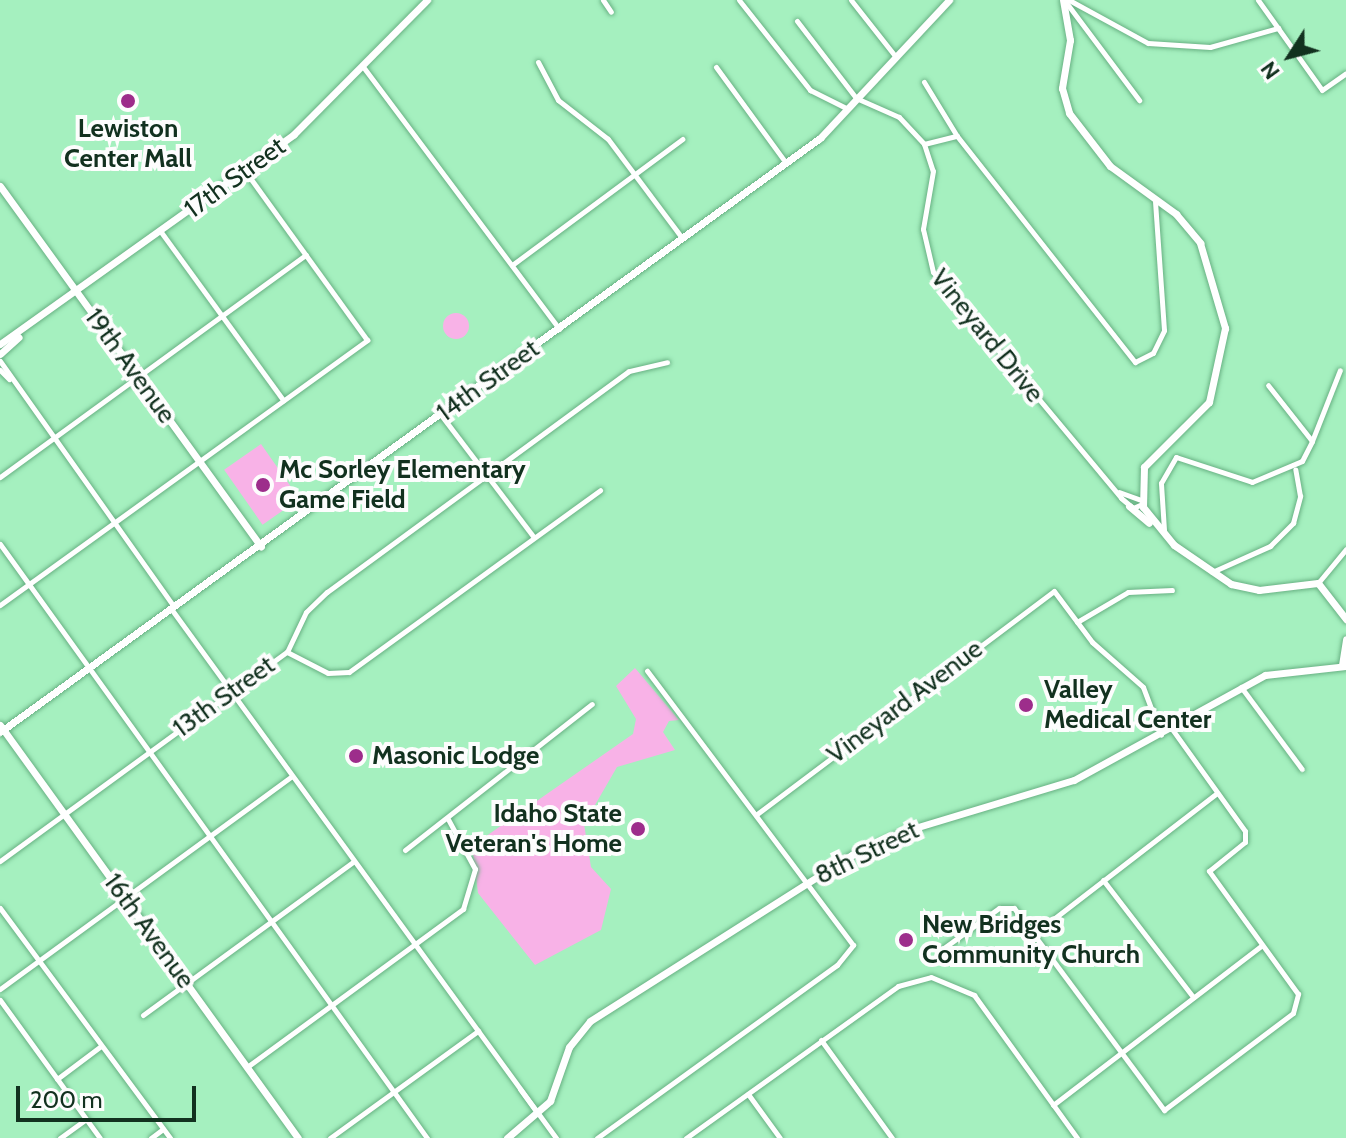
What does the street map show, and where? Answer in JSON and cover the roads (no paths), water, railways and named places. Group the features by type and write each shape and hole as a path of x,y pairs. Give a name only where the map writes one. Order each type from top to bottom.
{"street":[{"name":"17th Street","path":"0,354 23,332 245,171 364,68 427,0"},
{"path":"603,0 611,12"},
{"path":"739,0 810,90 848,109"},
{"path":"851,0 895,56"},
{"name":"14th Street","path":"1,729 261,546 786,163 848,109 949,0"},
{"path":"1065,0 1148,43 1210,47 1278,28"},
{"path":"1065,0 1139,100"},
{"path":"1065,0 1070,40 1062,88 1069,113 1110,166 1155,199 1205,253 1225,336 1209,402 1144,467 1141,502"},
{"path":"1258,0 1322,90 1346,73"},
{"path":"797,21 856,98 899,117 924,144 957,136"},
{"path":"538,62 558,100 608,139 683,239"},
{"path":"716,67 786,163"},
{"path":"364,68 559,329"},
{"path":"924,82 957,136 1135,362 1153,353 1164,330 1155,199"},
{"path":"512,265 682,139"},
{"name":"Vineyard Drive","path":"924,144 933,171 923,229 933,272 1129,506"},
{"path":"0,605 367,340 245,171"},
{"name":"19th Avenue","path":"0,186 261,546"},
{"path":"161,232 283,400"},
{"path":"0,477 306,255"},
{"name":"17th Street","path":"0,344 23,332"},
{"path":"0,361 52,440 292,776 556,1138"},
{"name":"13th Street","path":"0,861 63,812 287,652 316,601 629,371 667,362"},
{"path":"0,370 12,383"},
{"path":"1211,573 1286,532 1299,507 1295,469 1312,441 1340,370"},
{"path":"1268,385 1312,441"},
{"path":"441,415 533,536"},
{"path":"1163,535 1161,483 1176,457 1243,481 1295,469"},
{"path":"287,652 328,673 349,672 600,490"},
{"path":"1118,492 1141,502 1163,535"},
{"path":"1129,506 1141,502"},
{"path":"1129,506 1211,573 1259,590 1318,583 1346,549"},
{"path":"0,544 147,753 427,1138"},
{"path":"1318,583 1346,619"},
{"path":"1161,735 1143,687 1077,622 1128,592 1172,590"},
{"name":"Vineyard Avenue","path":"757,814 1054,591 1077,622"},
{"path":"1344,666 1346,639"},
{"name":"8th Street","path":"507,1138 538,1114 555,1092 572,1042 590,1021 808,881 886,838 1063,784 1172,729 1241,686 1292,668 1344,666"},
{"path":"597,1138 852,949 808,881 647,671"},
{"path":"1241,686 1302,769"},
{"path":"405,850 448,819 473,791 592,704"},
{"name":"16th Avenue","path":"1,729 298,1138"},
{"path":"941,950 1008,906 1034,934 1164,1110 1296,1010 1298,994 1209,871 1247,838 1172,729"},
{"path":"0,989 292,776"},
{"path":"1034,934 1217,793"},
{"path":"247,1067 417,947 463,909 474,888 471,850 448,819"},
{"path":"143,1015 354,861"},
{"path":"1103,880 1193,997"},
{"path":"0,908 170,1138"},
{"path":"1053,1105 1262,945"},
{"path":"686,1138 901,984 931,977 968,990 1077,1138"},
{"path":"0,1000 100,1138"},
{"path":"330,1138 478,1031"},
{"path":"821,1040 892,1138"},
{"path":"57,1079 101,1046"},
{"path":"748,1094 780,1138"},
{"path":"60,1138 86,1119"},
{"path":"151,1138 163,1129"}],"place":[{"name":"Lewiston Center Mall","path":"128,101"},
{"name":"Mc Sorley Elementary Game Field","path":"263,485"},
{"name":"Valley Medical Center","path":"1026,705"},
{"name":"Masonic Lodge","path":"356,756"},
{"name":"Idaho State Veteran's Home","path":"638,829"},
{"name":"New Bridges Community Church","path":"906,940"}]}
